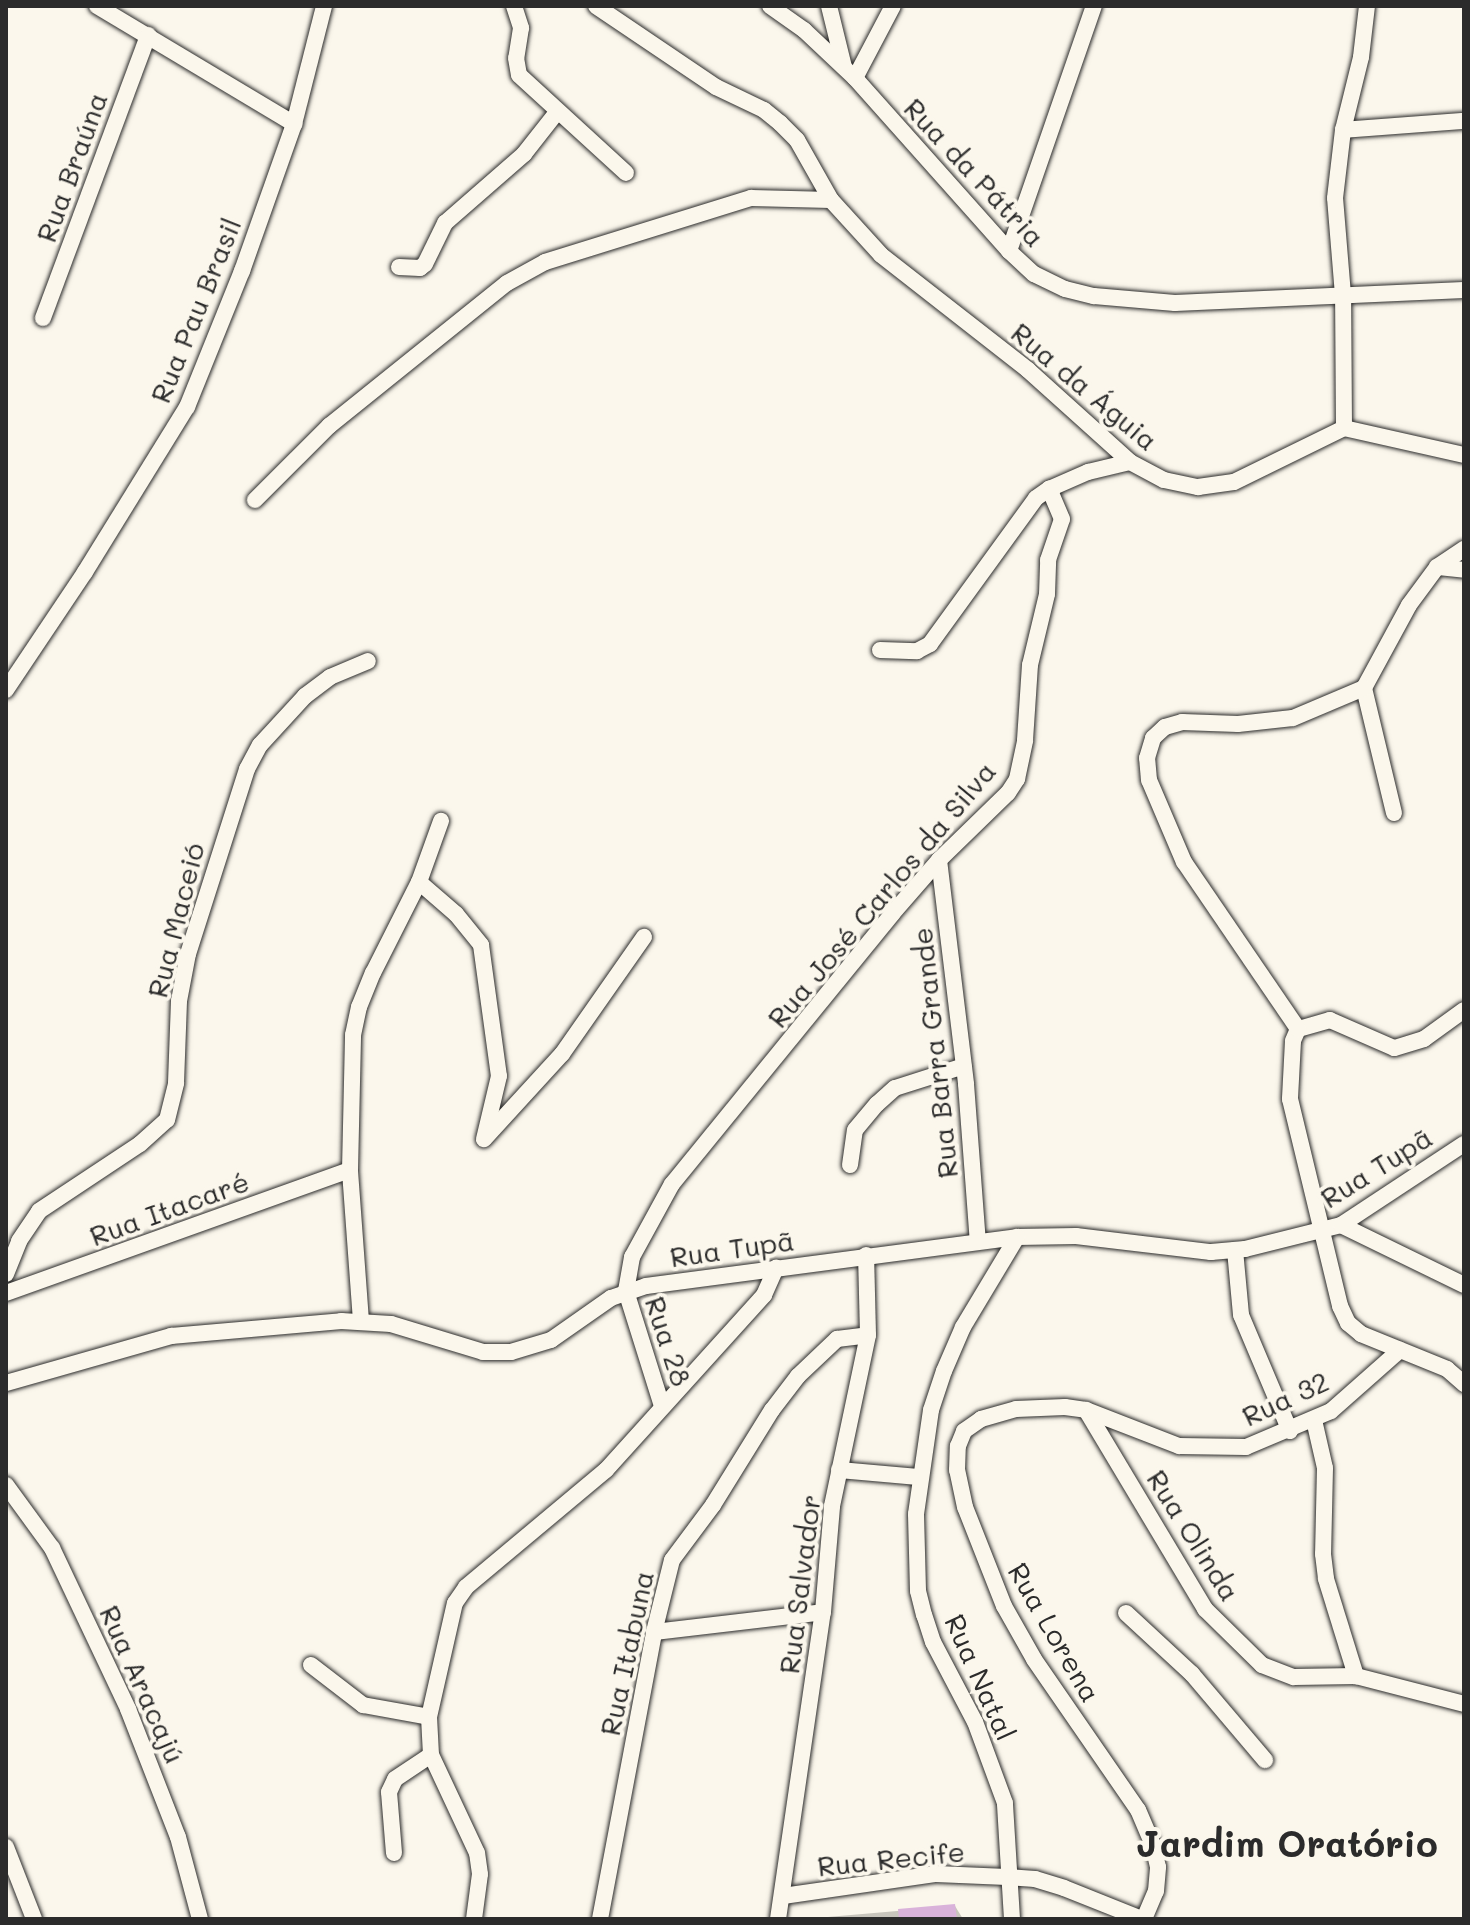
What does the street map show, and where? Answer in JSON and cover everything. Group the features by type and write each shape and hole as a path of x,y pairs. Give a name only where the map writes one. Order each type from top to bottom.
{"street":[{"path":"97,6 294,124"},
{"name":"Rua Pau Brasil","path":"6,690 187,407 242,271 294,124 324,6"},
{"path":"514,6 521,28 516,58 519,75 626,173"},
{"name":"Rua da Águia","path":"596,6 716,87 764,110 780,123 797,140 831,200 881,255 1028,370 1130,462 1164,480 1198,487 1234,482 1344,428"},
{"name":"Rua da Pátria","path":"770,6 804,30 850,72 1009,251 1034,274 1065,289 1094,296 1175,303 1464,290"},
{"path":"829,6 850,72"},
{"path":"850,72 893,6"},
{"path":"1009,251 1094,6"},
{"path":"1367,6 1361,57 1343,130 1335,198 1343,295 1344,428 1464,455"},
{"name":"Rua Braúna","path":"43,318 148,35"},
{"path":"399,267 420,268 425,264 445,223 524,154 557,112"},
{"path":"1343,130 1464,121"},
{"path":"255,500 329,426 507,283 545,262 751,198 831,200"},
{"path":"880,650 917,651 930,644 1036,498 1088,472 1130,462"},
{"name":"Rua José Carlos da Silva","path":"626,1291 632,1257 672,1184 939,860 1008,793 1022,763 1030,665 1047,594 1048,560 1062,519 1049,489"},
{"path":"1298,1029 1184,862 1149,780 1147,758 1153,738 1165,727 1182,722 1238,724 1293,718 1364,688 1409,605 1437,567 1464,549"},
{"path":"1437,567 1464,570"},
{"name":"Rua Maceió","path":"6,1274 19,1241 39,1211 140,1144 167,1120 176,1083 178,1014 188,954 247,769 260,745 305,696 330,677 368,661"},
{"path":"1364,688 1394,813"},
{"path":"361,1321 350,1170 350,1066 359,1007 419,882 441,821"},
{"name":"Rua Barra Grande","path":"939,860 964,1066 978,1242"},
{"path":"419,882 456,914 481,945 499,1076 484,1139 562,1054 644,937"},
{"path":"1298,1029 1330,1020 1394,1048 1424,1039 1464,1010"},
{"path":"1298,1029 1293,1041 1290,1099 1333,1227 1340,1306 1348,1323 1361,1334 1447,1369 1464,1384"},
{"path":"850,1165 855,1130 895,1088 964,1066"},
{"name":"Rua Tupã","path":"6,1383 171,1336 361,1321 391,1324 483,1352 511,1352 551,1340 626,1291 866,1255 1017,1237 1076,1236 1178,1250 1235,1250 1333,1227 1464,1144"},
{"name":"Rua Itacaré","path":"6,1293 350,1170"},
{"path":"1333,1227 1464,1285"},
{"name":"Rua Natal","path":"1012,1919 1007,1877 1008,1826 1001,1791 975,1722 933,1642 921,1603 916,1514 931,1410 944,1371 963,1327 1017,1237"},
{"path":"1235,1250 1241,1315 1290,1431"},
{"name":"Rua Salvador","path":"778,1919 823,1612 832,1506 868,1335 866,1255"},
{"path":"474,1919 480,1874 477,1853 431,1755 429,1717 455,1603 466,1587 606,1470 764,1295 776,1268"},
{"name":"Rua 28","path":"626,1291 662,1406"},
{"name":"Rua Itabuna","path":"600,1919 654,1632 672,1560 713,1505 772,1410 798,1376 830,1344 853,1334 868,1335"},
{"name":"Rua 32","path":"1086,1410 1179,1446 1246,1447 1290,1431 1331,1411 1371,1379 1400,1350"},
{"name":"Rua Lorena","path":"1086,1410 1016,1409 981,1419 964,1431 958,1446 957,1470 975,1537 1004,1606 1034,1659 1138,1810 1153,1845 1158,1867 1156,1891 1143,1919"},
{"name":"Rua Olinda","path":"1086,1410 1205,1609 1262,1665 1294,1677 1356,1676 1464,1704"},
{"path":"1314,1420 1325,1468 1322,1519 1326,1579 1356,1676"},
{"path":"839,1470 919,1477"},
{"name":"Rua Aracajú","path":"6,1485 52,1548 128,1709 178,1837 200,1919"},
{"path":"654,1632 823,1612"},
{"path":"1126,1613 1192,1674 1265,1760"},
{"path":"311,1665 363,1705 429,1717"},
{"path":"394,1853 389,1792 395,1779 431,1755"},
{"path":"6,1847 34,1919"},
{"name":"Rua Recife","path":"783,1896 936,1874 1007,1877 1035,1879 1143,1919"}],"building":[{"path":"955,1904 957,1919 899,1919 898,1909"}],"district":[{"name":"Jardim Oratório","path":"1287,1843"}]}
